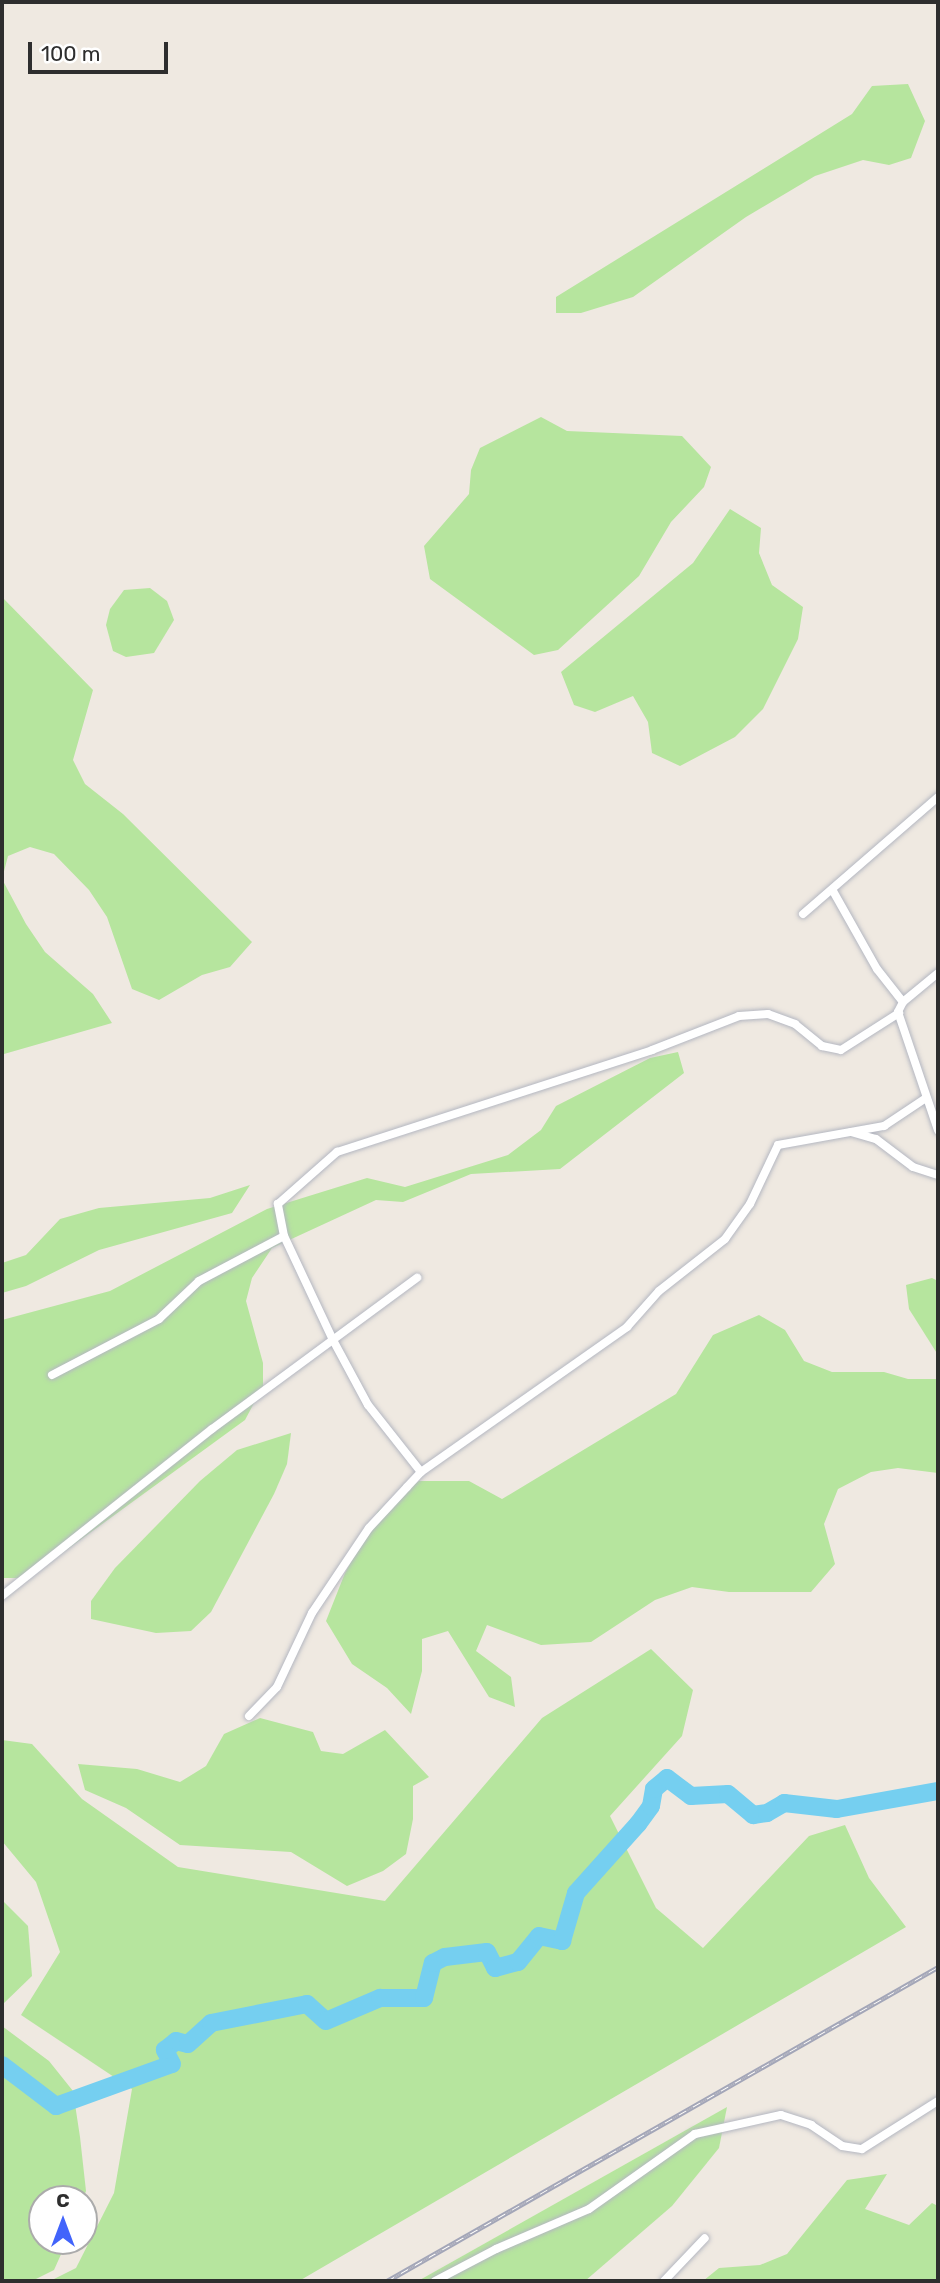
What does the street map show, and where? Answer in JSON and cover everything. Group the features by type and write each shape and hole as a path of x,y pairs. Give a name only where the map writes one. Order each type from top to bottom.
{"street":[{"path":"803,915 938,797"},
{"path":"833,891 877,969 904,1002"},
{"path":"421,1472 368,1405 333,1340 284,1236 278,1204 337,1152 652,1050 739,1016 768,1014 795,1024 822,1046 841,1050 899,1013 904,1002 938,973"},
{"path":"899,1013 938,1130"},
{"path":"249,1716 277,1687 312,1613 369,1528 421,1472 627,1327 659,1291 725,1239 750,1204 778,1145 884,1126 926,1098"},
{"path":"848,1132 876,1139 912,1167 938,1175"},
{"path":"52,1375 159,1319 199,1282 284,1236"},
{"path":"2,1595 417,1278"},
{"path":"435,2281 496,2249 589,2209 695,2134 781,2115 811,2125 842,2146 862,2149 938,2101"},
{"path":"664,2281 705,2238"}],"green space":[{"path":"908,84 925,121 911,158 889,165 863,160 815,176 746,217 633,297 581,313 556,313 556,297 852,114 872,86"},
{"path":"541,417 567,431 682,436 711,467 704,487 671,522 639,576 558,650 534,655 430,579 424,546 469,494 471,470 480,448"},
{"path":"730,509 761,528 759,553 772,585 803,607 798,639 763,709 735,737 680,766 652,753 648,722 633,696 595,712 574,705 561,672 693,563"},
{"path":"150,588 167,601 174,620 154,653 126,657 113,651 106,625 110,609 124,590"},
{"path":"2,597 93,690 73,760 85,784 123,814 252,942 230,967 202,975 159,1000 132,989 107,917 89,890 54,854 30,847 8,856 2,879"},
{"path":"2,879 26,924 45,952 93,994 112,1023 4,1054"},
{"path":"678,1052 684,1073 560,1169 471,1174 403,1202 376,1200 272,1248 252,1278 246,1301 263,1363 263,1386 245,1420 28,1578 2,1578 2,1320 110,1291 267,1209 367,1178 405,1187 508,1155 541,1130 556,1106 650,1058"},
{"path":"250,1185 232,1213 99,1250 26,1286 2,1293 2,1263 26,1255 60,1219 99,1208 210,1198"},
{"path":"932,1278 938,1281 938,1355 909,1309 906,1285"},
{"path":"759,1315 785,1330 804,1361 832,1372 884,1372 908,1379 938,1379 938,1473 898,1468 871,1472 838,1489 824,1524 835,1564 811,1592 729,1592 692,1587 655,1600 591,1642 541,1645 487,1625 476,1651 511,1677 515,1707 489,1697 448,1631 422,1639 422,1671 411,1714 387,1688 352,1664 326,1621 345,1573 378,1511 419,1481 469,1481 502,1499 676,1394 713,1335"},
{"path":"291,1433 287,1464 274,1494 211,1612 191,1631 156,1633 91,1619 91,1601 115,1568 200,1481 237,1450"},
{"path":"651,1649 693,1690 682,1736 610,1816 656,1908 703,1948 809,1836 845,1825 869,1878 906,1927 299,2281 50,2281 76,2268 83,2255 98,2255 98,2225 114,2193 132,2089 21,2015 60,1952 36,1882 2,1841 2,1740 32,1744 82,1799 178,1867 385,1901 542,1718"},
{"path":"260,1718 313,1732 321,1751 343,1754 385,1730 429,1777 413,1786 413,1819 406,1854 383,1871 347,1886 291,1852 180,1845 126,1808 85,1790 78,1764 137,1769 180,1782 206,1766 224,1734"},
{"path":"2,1900 28,1926 32,1976 2,2005"},
{"path":"2,2026 49,2061 73,2091 85,2185 28,2185 28,2255 61,2255 54,2270 32,2281 2,2281"},
{"path":"727,2107 719,2148 672,2206 585,2281 418,2281"},
{"path":"887,2174 865,2209 909,2225 932,2203 938,2206 938,2281 703,2281 719,2268 760,2265 787,2254 847,2180"}],"waterway":[{"path":"2,2065 56,2106 172,2064 165,2050 176,2041 188,2044 211,2023 307,2004 326,2021 380,1998 424,1998 433,1963 445,1957 487,1952 495,1968 518,1962 539,1936 562,1941 576,1893 638,1824 651,1806 654,1789 667,1778 691,1796 728,1794 753,1815 767,1813 784,1803 837,1809 938,1791"}],"railway":[{"path":"387,2281 938,1967"}]}
